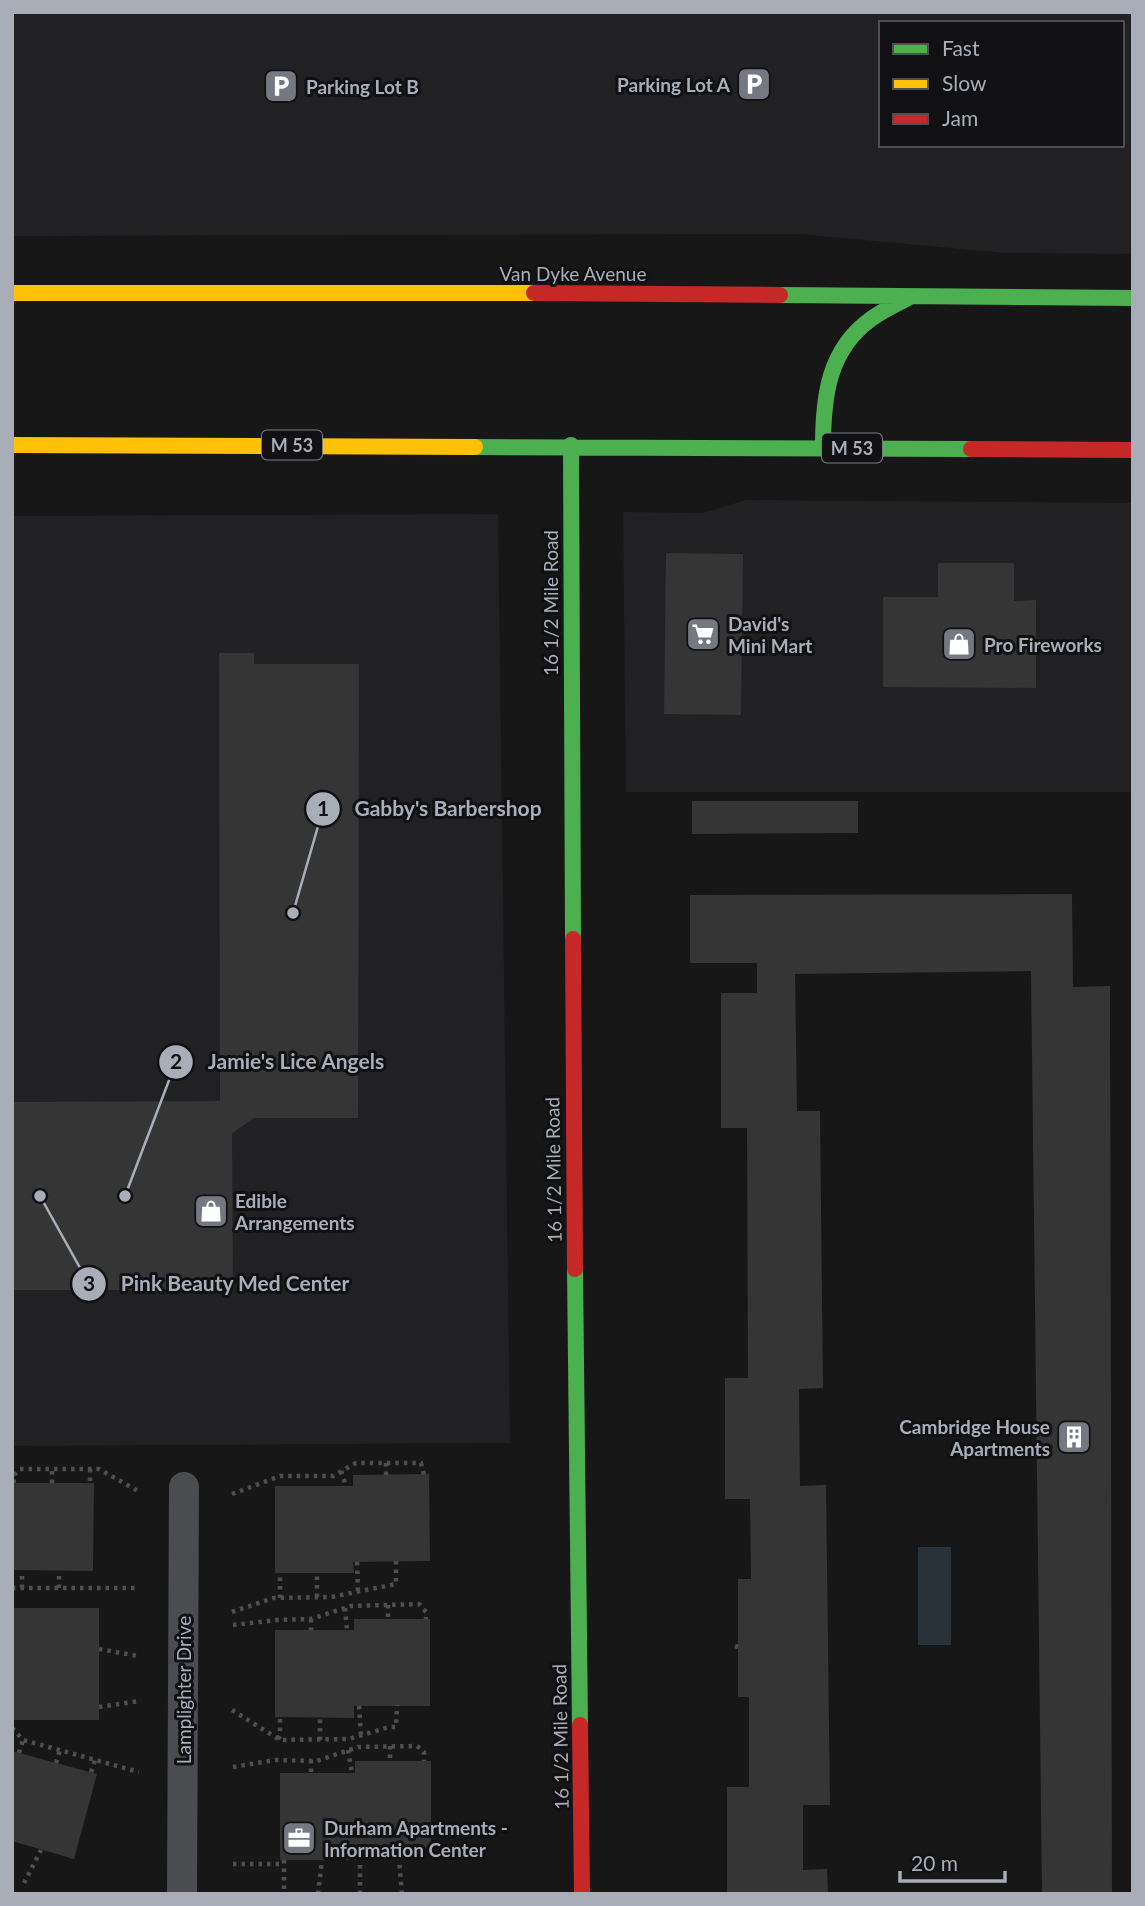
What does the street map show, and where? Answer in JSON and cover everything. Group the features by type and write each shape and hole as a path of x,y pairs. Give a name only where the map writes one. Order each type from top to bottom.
{"main road":[{"name":"Van Dyke Avenue","path":"12,293 587,293 1133,298"},
{"path":"823,447 826,381 834,360 849,337 909,298"},
{"name":"M 53","path":"12,444 1133,450"},
{"name":"16 1/2 Mile Road","path":"571,445 573,1104 582,1894"}],"street":[{"name":"Lamplighter Drive","path":"182,1894 184,1487"}],"path":[{"path":"232,1494 280,1476 332,1476 356,1463 421,1463 424,1475"},
{"path":"386,1463 386,1475"},
{"path":"14,1483 13,1476 20,1469 99,1469 138,1490"},
{"path":"51,1483 52,1469"},
{"path":"90,1469 90,1483"},
{"path":"341,1471 346,1486"},
{"path":"308,1486 309,1476"},
{"path":"232,1612 273,1598 317,1598 396,1584 396,1561"},
{"path":"357,1562 358,1592"},
{"path":"22,1571 22,1588"},
{"path":"59,1571 59,1588"},
{"path":"280,1574 280,1598"},
{"path":"317,1574 317,1598"},
{"path":"12,1588 139,1588"},
{"path":"233,1625 277,1619 311,1619 345,1608 419,1604 426,1612 426,1619"},
{"path":"388,1605 388,1619"},
{"path":"345,1608 347,1630"},
{"path":"311,1619 311,1630"},
{"path":"99,1649 138,1656"},
{"path":"99,1707 139,1701"},
{"path":"233,1710 278,1739 320,1740 349,1739 396,1727 397,1705"},
{"path":"359,1706 361,1736"},
{"path":"320,1717 320,1740"},
{"path":"278,1739 281,1718"},
{"path":"12,1728 23,1740 139,1772"},
{"path":"19,1753 23,1740"},
{"path":"233,1768 275,1760 317,1760 358,1746 417,1746 424,1752 424,1761"},
{"path":"390,1746 390,1761"},
{"path":"56,1763 60,1750"},
{"path":"348,1750 352,1773"},
{"path":"91,1772 95,1760"},
{"path":"311,1760 311,1773"},
{"path":"360,1848 360,1894"},
{"path":"398,1848 402,1894"},
{"path":"24,1883 41,1850"},
{"path":"318,1894 322,1860"},
{"path":"233,1864 284,1862 284,1894"}],"shaded area":[{"path":"12,12 1133,12 1133,254 1004,253 799,234 12,236"},
{"path":"746,500 1133,503 1133,792 626,792 623,512 703,513"},
{"path":"498,514 510,1443 12,1446 12,516"},
{"path":"918,1547 951,1547 951,1645 918,1645"}],"building":[{"name":"David's Mini Mart","path":"666,553 743,554 741,715 664,714"},
{"name":"Pro Fireworks","path":"938,563 1014,563 1014,601 1036,600 1036,688 883,687 883,597 938,597"},
{"path":"219,653 254,653 254,664 359,664 358,1118 254,1118 232,1133 233,1290 12,1290 12,1102 220,1101"},
{"path":"692,801 858,801 858,833 692,834"},
{"name":"Cambridge House Apartments","path":"1072,894 1073,987 1110,986 1112,1894 1042,1894 1031,971 795,974 797,1111 820,1111 823,1388 799,1389 800,1486 826,1485 830,1805 803,1805 803,1870 827,1869 828,1894 727,1894 727,1787 749,1787 749,1697 738,1697 738,1579 751,1579 750,1499 725,1499 725,1378 748,1378 747,1128 721,1128 721,993 757,993 757,963 690,963 690,895"},
{"path":"429,1474 430,1561 353,1562 354,1573 275,1573 275,1486 353,1486 353,1475"},
{"path":"12,1483 94,1483 93,1571 12,1570"},
{"path":"12,1608 99,1608 99,1720 12,1720"},
{"path":"354,1619 430,1619 430,1706 354,1706 354,1718 275,1717 275,1630 354,1630"},
{"path":"12,1751 97,1774 74,1859 12,1841"},
{"path":"355,1761 431,1761 431,1848 356,1848 356,1860 280,1860 280,1773 355,1773"}],"traffic: fast":[{"path":"780,295 1133,298"},
{"path":"823,447 827,393 831,376 845,345 871,319 910,297"},
{"path":"571,445 573,939"},
{"path":"475,447 971,449"},
{"path":"575,1269 580,1725"}],"traffic: slow":[{"path":"12,293 534,293"},
{"path":"12,445 475,447"}],"traffic: jam":[{"path":"534,293 780,295"},
{"path":"971,449 1133,450"},
{"path":"573,939 575,1269"},
{"path":"580,1725 582,1894"}],"place":[{"name":"Parking Lot A","path":"754,84"},
{"name":"Parking Lot B","path":"281,86"},
{"name":"David's Mini Mart","path":"703,634"},
{"name":"Pro Fireworks","path":"959,644"},
{"name":"Gabby's Barbershop","path":"293,913"},
{"name":"Pink Beauty Med Center","path":"40,1196"},
{"name":"Jamie's Lice Angels","path":"125,1196"},
{"name":"Edible Arrangements","path":"211,1211"},
{"name":"Cambridge House Apartments","path":"1074,1437"},
{"name":"Durham Apartments - Information Center","path":"299,1838"}]}
